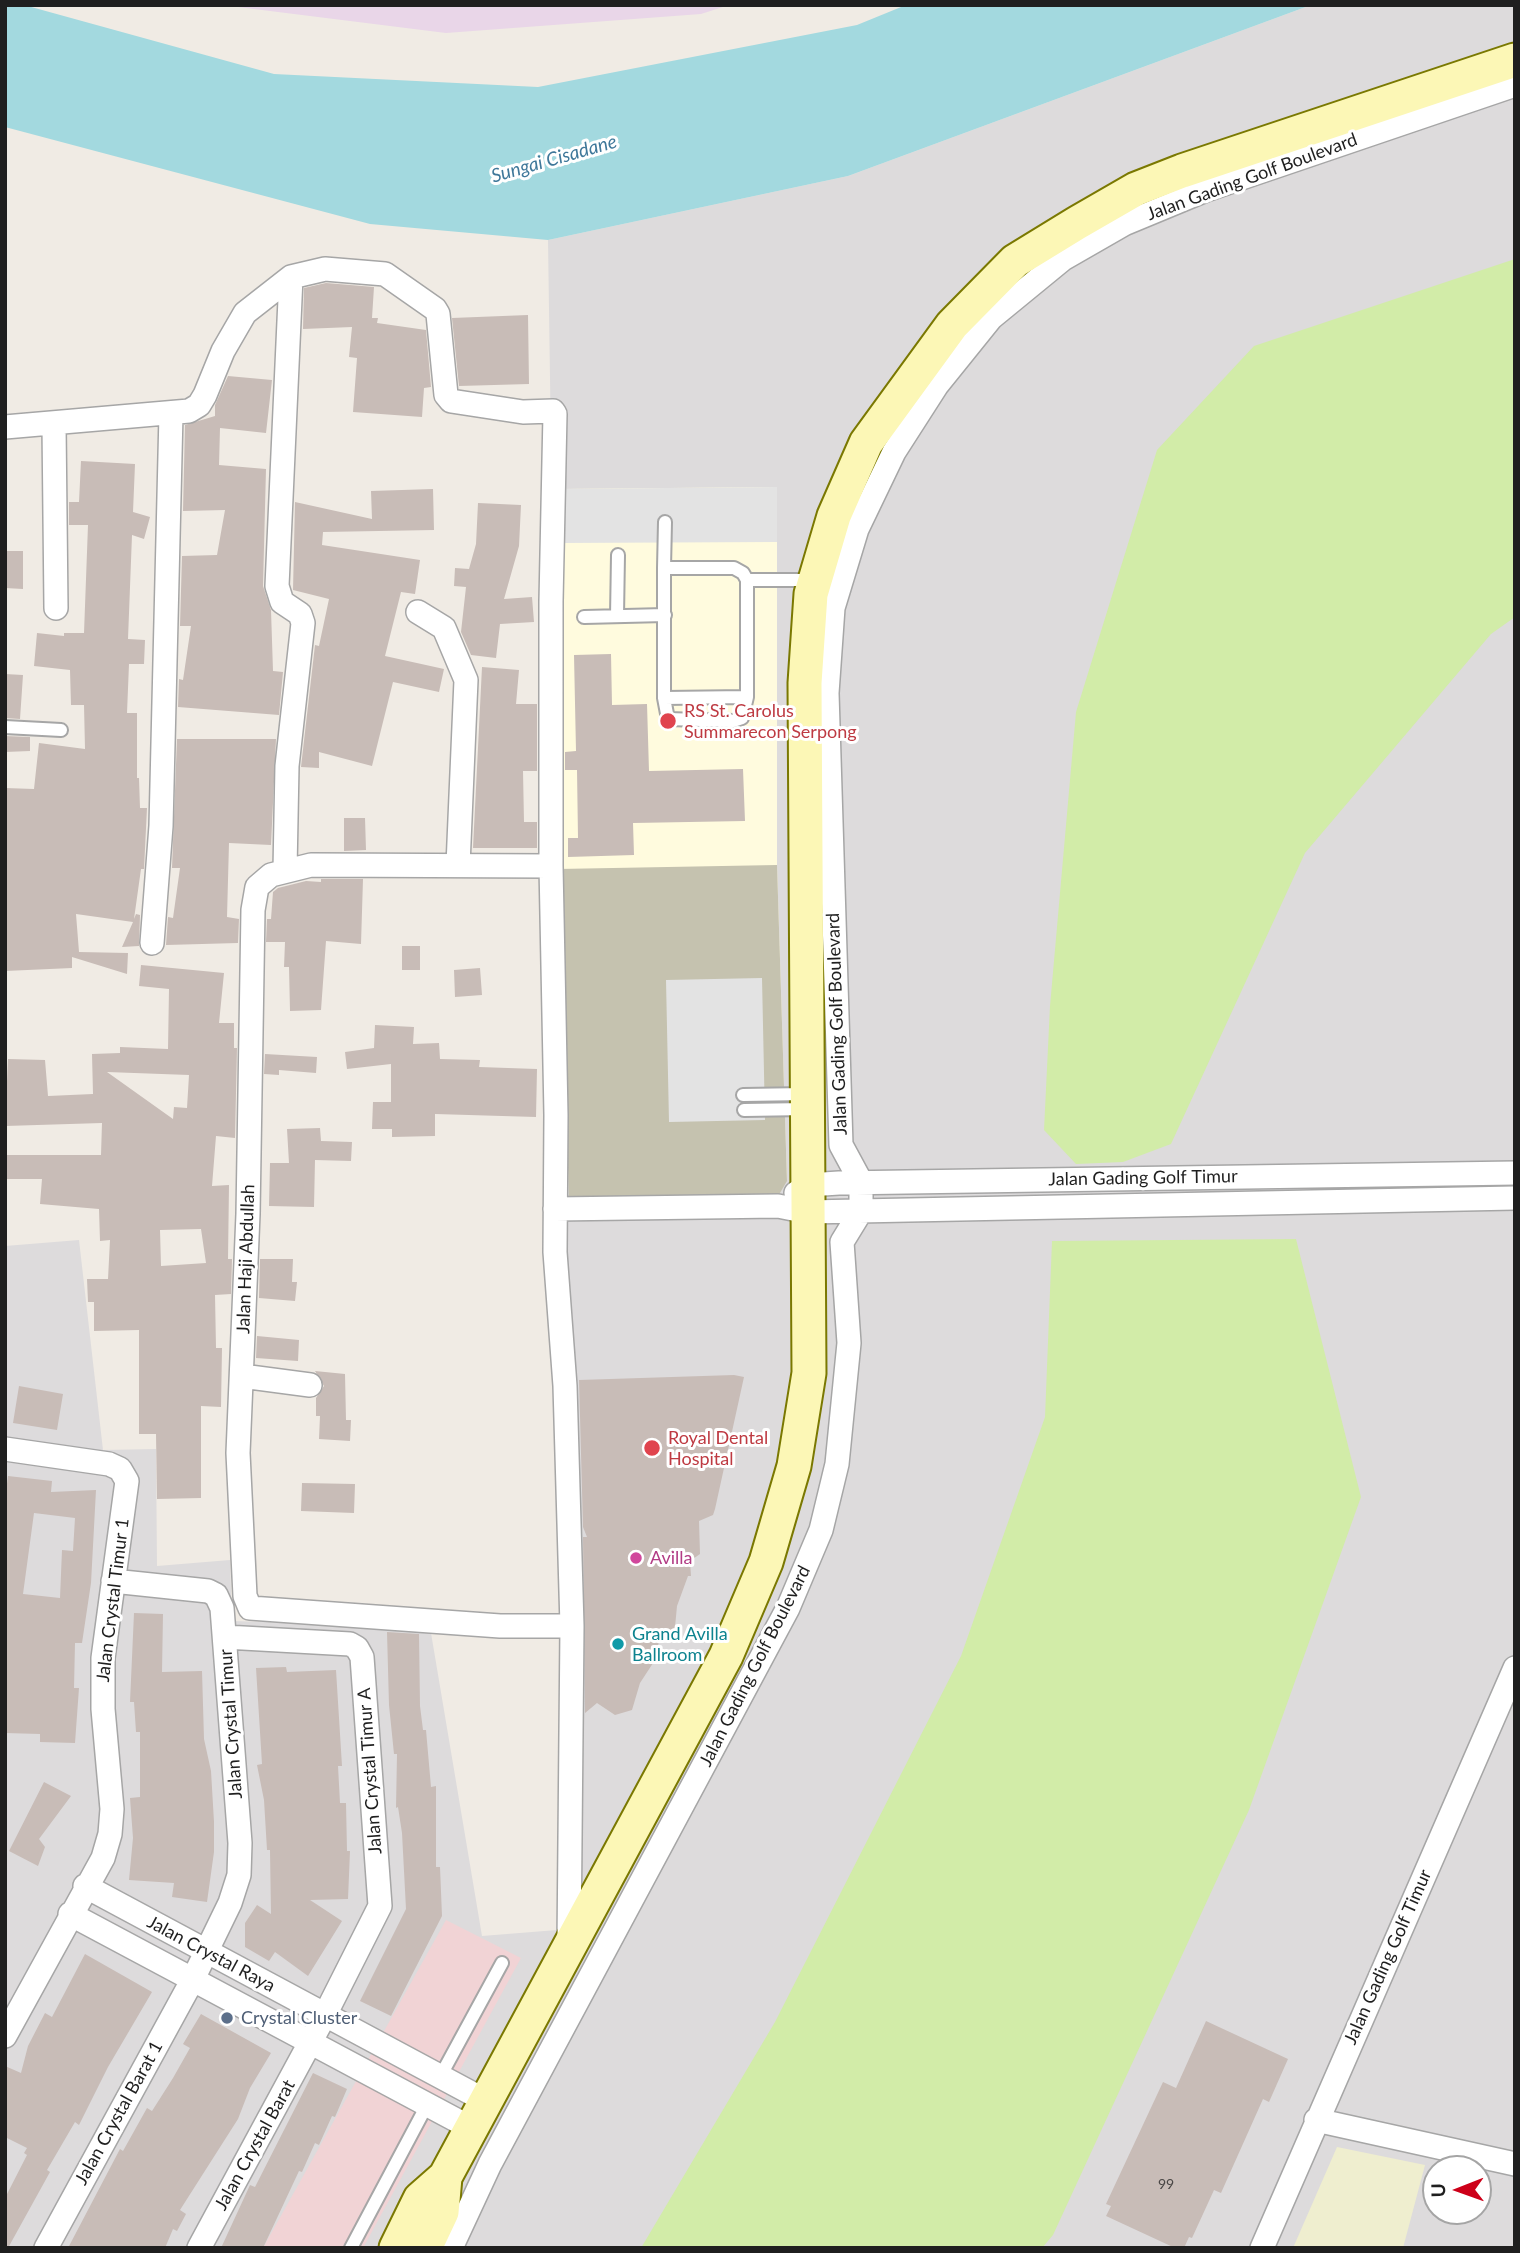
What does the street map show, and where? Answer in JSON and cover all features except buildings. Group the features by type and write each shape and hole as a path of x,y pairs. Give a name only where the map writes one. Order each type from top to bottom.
{"main road":[{"name":"Jalan Gading Golf Boulevard","path":"396,2248 420,2199 444,2177 479,2115 726,1656 766,1562 794,1466 809,1373 798,1201 807,1101 804,682 814,580 834,516 866,443 952,325 1015,261 1136,189 1182,171 1515,60"},
{"name":"Jalan Gading Golf Boulevard","path":"425,2248 442,2211 444,2177"}],"street":[{"name":"Jalan Gading Golf Boulevard","path":"451,2248 490,2164 758,1668 821,1530 837,1464 849,1343 842,1242 861,1211 861,1182 841,1145 827,693 834,608 857,529 894,452 937,385 991,318 1063,259 1124,224 1206,190 1515,85"},
{"path":"5,427 54,425 189,411 199,405 237,324 254,306 291,277 325,270 385,274 430,304 438,314 446,395 451,401 555,413 551,866 555,1209 565,1386 572,1626 569,1947"},
{"path":"291,277 277,586 282,603 300,614 303,623 287,766 285,870 337,864 551,866"},
{"path":"152,943 161,826 171,414"},
{"path":"54,425 56,608"},
{"path":"418,612 444,628 466,680 458,865"},
{"name":"Jalan Haji Abdullah","path":"285,870 263,880 254,899 238,1453 245,1596 250,1608 500,1626 572,1626"},
{"name":"Jalan Gading Golf Timur","path":"798,1201 861,1182 1515,1173"},
{"name":"Jalan Gading Golf Timur","path":"555,1209 798,1201 861,1211 1515,1198"},
{"path":"242,1376 310,1385"},
{"name":"Jalan Crystal Timur 1","path":"5,1449 109,1464 120,1469 127,1481 103,1658 103,1709 112,1809 110,1834 103,1858 85,1886 5,2036"},
{"name":"Jalan Crystal Timur","path":"113,1581 208,1591 216,1595 222,1608 240,1843 239,1875 230,1903 193,1979"},
{"name":"Jalan Crystal Timur A","path":"225,1637 350,1644 362,1657 380,1906 311,2042"},
{"name":"Jalan Gading Golf Timur","path":"1262,2248 1515,1668"},
{"name":"Jalan Crystal Raya","path":"85,1886 440,2077 479,2115"},
{"name":"Jalan Crystal Raya","path":"71,1914 427,2105 479,2115"},
{"name":"Jalan Crystal Barat 1","path":"46,2248 193,1979"},
{"name":"Jalan Crystal Barat","path":"199,2248 311,2042"},
{"path":"1316,2120 1515,2164"}],"lane":[{"path":"664,568 734,568 743,573 747,580 747,697 742,718 733,721 668,719 664,698 664,568 665,522"},
{"path":"617,616 618,555"},
{"path":"747,580 814,580"},
{"path":"584,617 665,615"},
{"path":"664,698 747,697"},
{"path":"5,727 61,730"},
{"path":"743,1095 807,1101"},
{"path":"744,1110 807,1101"},
{"path":"440,2077 502,1963"},
{"path":"351,2248 427,2105"}],"shaded area":[{"path":"222,5 729,5 701,14 446,33"},
{"path":"1311,5 1515,5 1515,2248 5,2248 5,1246 79,1240 103,1450 156,1449 157,1566 230,1560 232,1621 430,1627 482,1936 557,1930 568,1619 548,240 848,176"},
{"name":"RS St. Carolus Summarecon Serpong","path":"777,487 777,865 787,1181 569,1197 558,869 559,489"},
{"path":"777,487 777,542 560,543 559,489"},
{"path":"777,865 787,1181 777,1198 569,1197 558,869"},
{"path":"762,978 765,1120 669,1122 666,980"},
{"path":"446,1920 521,1958 363,2248 263,2248"}],"green space":[{"path":"1515,259 1515,617 1491,634 1305,853 1171,1144 1123,1162 1076,1164 1044,1130 1050,1006 1076,712 1157,450 1254,346"},
{"path":"1296,1239 1361,1497 1249,1810 1053,2235 1042,2248 641,2248 775,2022 961,1656 1045,1417 1052,1241"},
{"path":"1337,2147 1422,2164 1422,2176 1403,2248 1293,2248"}],"water":[{"name":"Sungai Cisadane","path":"5,5 24,5 274,74 538,87 857,25 906,5 1311,5 848,176 548,240 370,224 5,127"}],"place":[{"name":"RS St. Carolus Summarecon Serpong","path":"668,721"},
{"name":"Royal Dental Hospital","path":"652,1448"},
{"name":"Avilla","path":"636,1558"},
{"name":"Grand Avilla Ballroom","path":"618,1644"},
{"name":"Crystal Cluster","path":"227,2018"}]}
